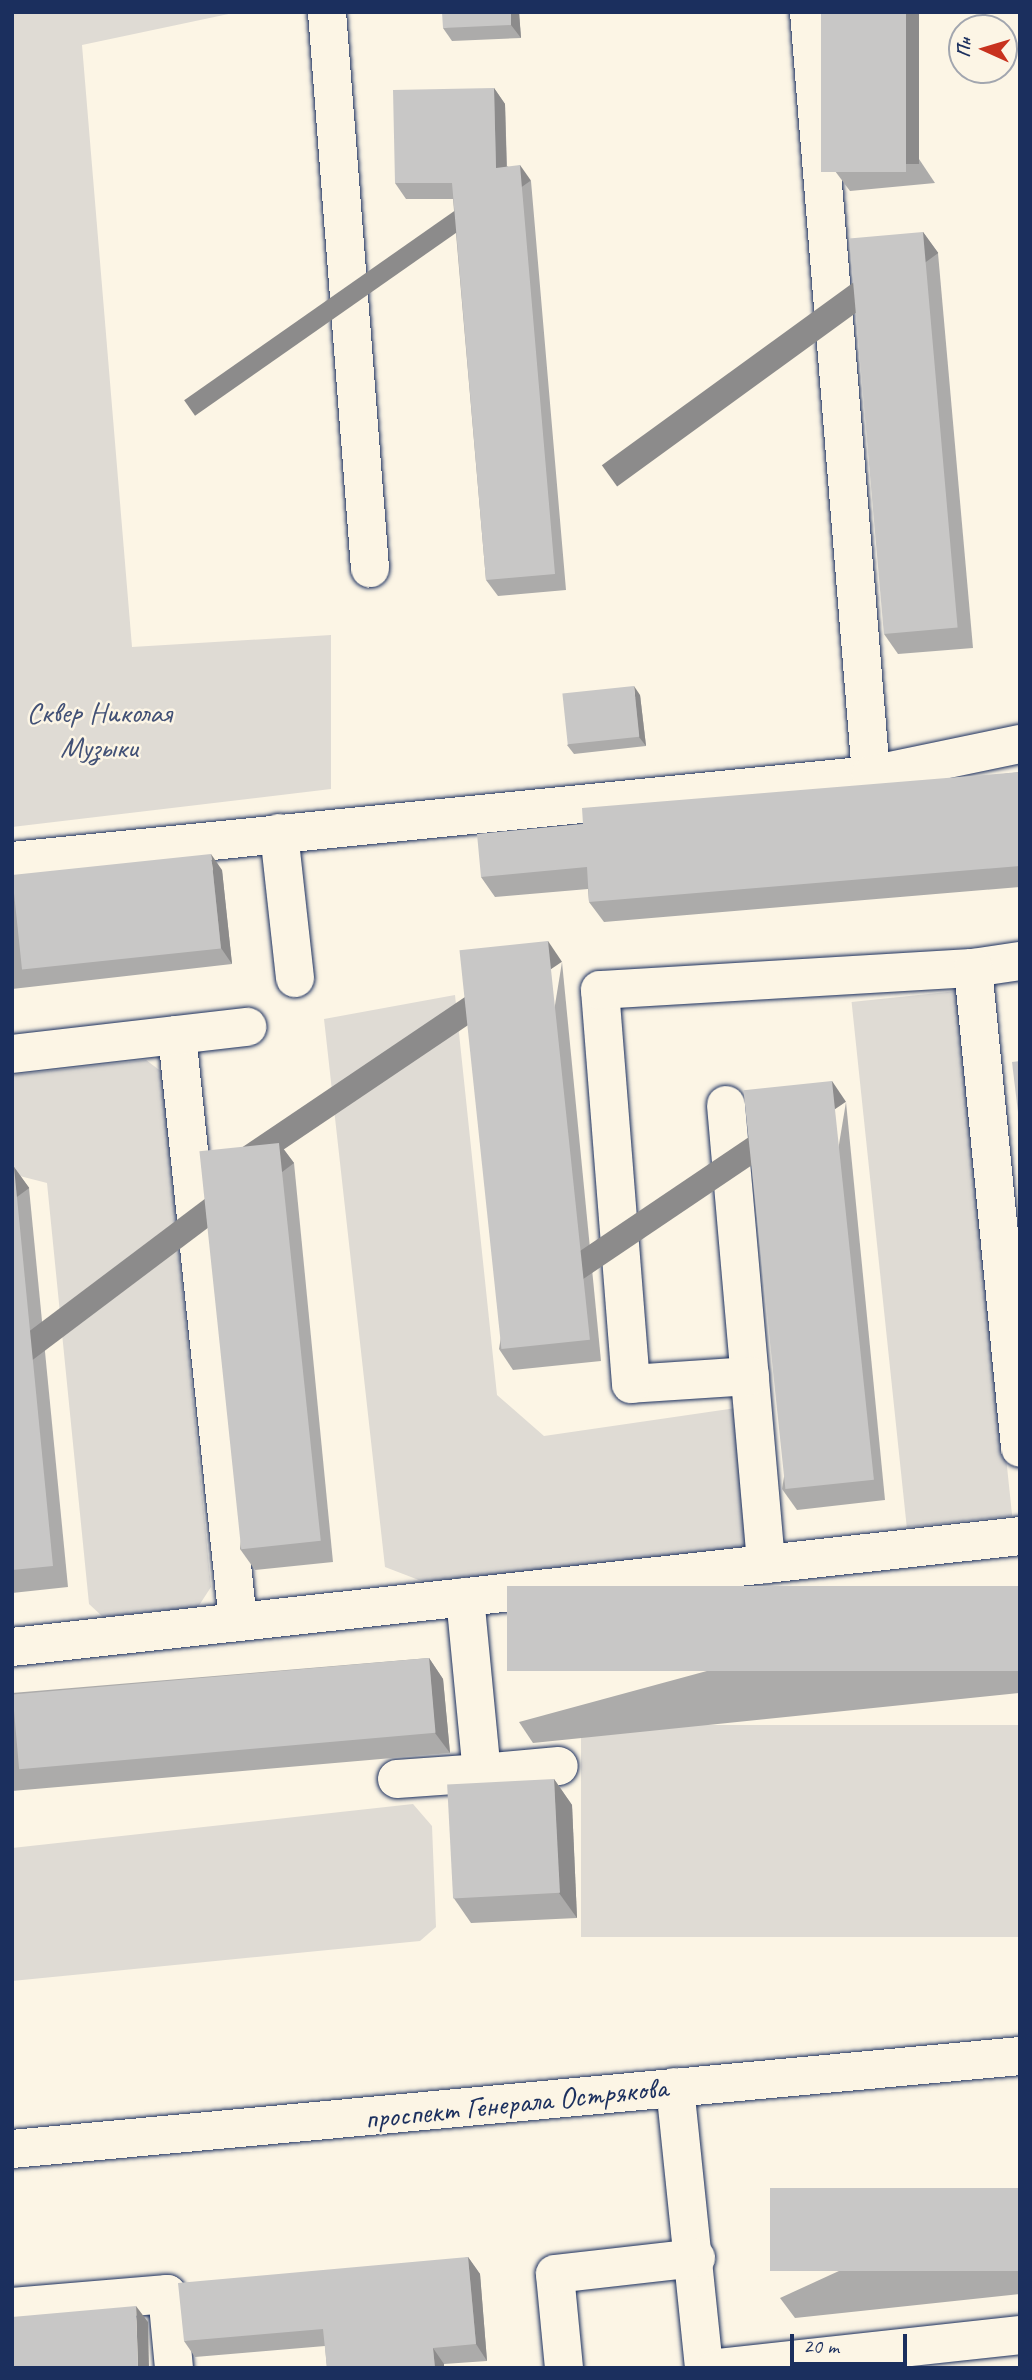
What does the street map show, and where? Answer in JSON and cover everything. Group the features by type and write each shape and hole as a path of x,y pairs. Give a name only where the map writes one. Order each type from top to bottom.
{"main road":[{"path":"327,12 370,568"},
{"path":"809,12 871,775"},
{"path":"12,861 871,775 1020,744"},
{"path":"279,833 295,978"},
{"path":"750,1376 631,1384 600,990 973,968 1020,961"},
{"path":"973,968 1020,1448"},
{"path":"12,1055 247,1027"},
{"path":"177,1035 238,1622"},
{"path":"726,1105 766,1564"},
{"path":"12,1647 1020,1536"},
{"path":"465,1597 482,1773"},
{"path":"397,1779 559,1766"},
{"name":"проспект Генерала Острякова","path":"12,2150 1020,2056"},
{"path":"675,2087 696,2258 704,2368"},
{"path":"564,2368 555,2274 696,2258"},
{"path":"12,2307 167,2294 174,2368"},
{"path":"717,2368 861,2360 1020,2335"}],"green space":[{"name":"Сквер Николая Музыки","path":"12,12 238,12 82,45 132,647 331,635 331,789 12,827"},
{"path":"957,991 1012,1516 907,1527 852,1002"},
{"path":"455,995 497,1395 544,1436 736,1408 752,1553 424,1582 385,1567 324,1019"},
{"path":"146,1060 162,1072 211,1587 198,1607 103,1617 89,1604 47,1183 12,1174 12,1075"},
{"path":"581,1725 1020,1725 1020,1937 581,1937"},
{"path":"413,1804 432,1826 436,1927 420,1941 12,1981 12,1848"}],"building":[{"path":"442,12 511,12 511,25 443,28"},
{"path":"821,12 906,12 906,172 821,172"},
{"path":"494,88 496,168 520,165 555,574 486,580 452,183 395,183 393,90"},
{"path":"923,232 958,627 884,634 849,238"},
{"path":"634,686 639,737 568,744 562,694"},
{"path":"1020,772 1020,866 589,902 587,867 481,877 477,834 583,824 582,808"},
{"path":"211,854 221,948 22,969 12,875"},
{"path":"548,941 590,1340 501,1349 459,950"},
{"path":"1020,1061 1020,1129 1012,1062"},
{"path":"832,1081 874,1480 785,1489 743,1090"},
{"path":"279,1143 321,1541 241,1549 199,1151"},
{"path":"12,1167 53,1566 12,1570"},
{"path":"507,1586 1020,1586 1020,1671 507,1671"},
{"path":"429,1658 436,1733 19,1769 13,1694"},
{"path":"554,1779 560,1893 453,1898 447,1785"},
{"path":"770,2188 1020,2188 1020,2271 770,2271"},
{"path":"468,2257 476,2344 433,2348 435,2368 327,2368 323,2329 184,2341 178,2283"},
{"path":"136,2306 138,2368 12,2368 12,2317"}]}
